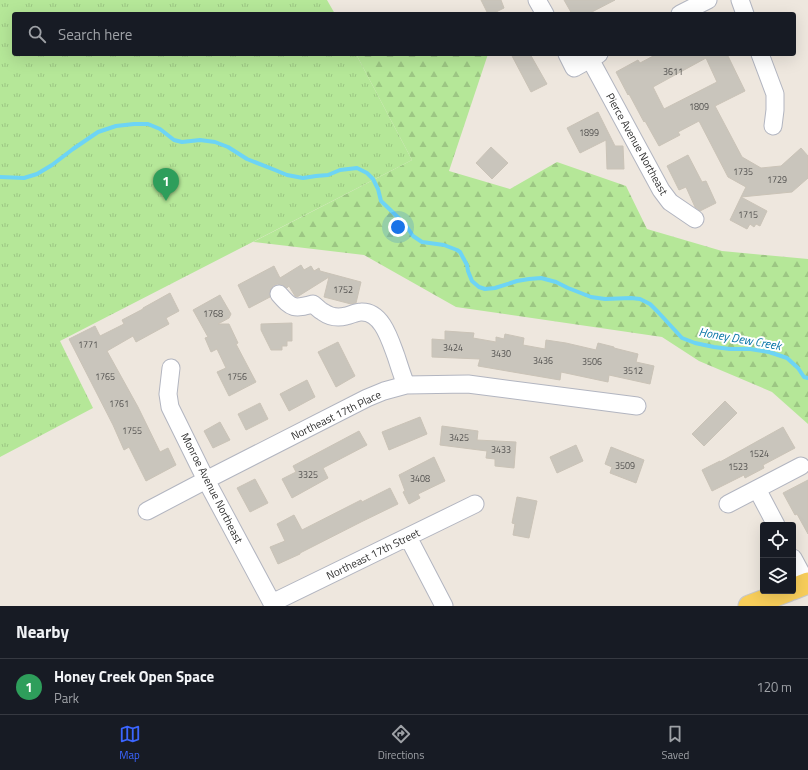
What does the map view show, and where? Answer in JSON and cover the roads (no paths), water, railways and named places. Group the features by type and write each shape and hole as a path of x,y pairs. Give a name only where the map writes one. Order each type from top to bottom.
{"main road":[{"path":"749,606 799,587"}],"street":[{"path":"537,0 544,12"},
{"path":"684,12 708,0"},
{"path":"740,0 744,12"},
{"path":"761,56 775,94 773,126"},
{"path":"570,61 595,57"},
{"name":"Pierce Avenue Northeast","path":"595,57 661,190 670,202 695,218"},
{"path":"279,294 292,307 313,304 323,313 332,316 340,317 360,312 368,313 375,317 388,335 406,385"},
{"name":"Monroe Avenue Northeast","path":"171,368 168,394 170,407 206,480 272,603"},
{"name":"Northeast 17th Place","path":"147,511 367,398 384,391 406,385 468,384 637,406"},
{"path":"728,504 801,466"},
{"path":"757,489 774,522"},
{"name":"Northeast 17th Street","path":"272,603 475,504"},
{"path":"408,537 444,606"},
{"path":"796,572 799,587"}],"waterway":[{"name":"Honey Dew Creek","path":"0,177 24,178 37,174 98,132 116,126 134,124 148,124 160,129 174,140 182,142 200,140 215,142 228,147 247,159 287,175 303,178 328,175 340,170 357,168 367,173 373,179 378,189 381,201 405,224 413,236 422,242 444,245 460,252 467,265 472,281 479,287 485,289 495,288 517,281 541,278 556,282 591,297 605,299 640,299 650,304 682,338 695,343 714,347 750,349 769,352 787,358 798,368 804,377 808,378"}],"place":[{"name":"Honey Creek Open Space","path":"166,201"}]}
